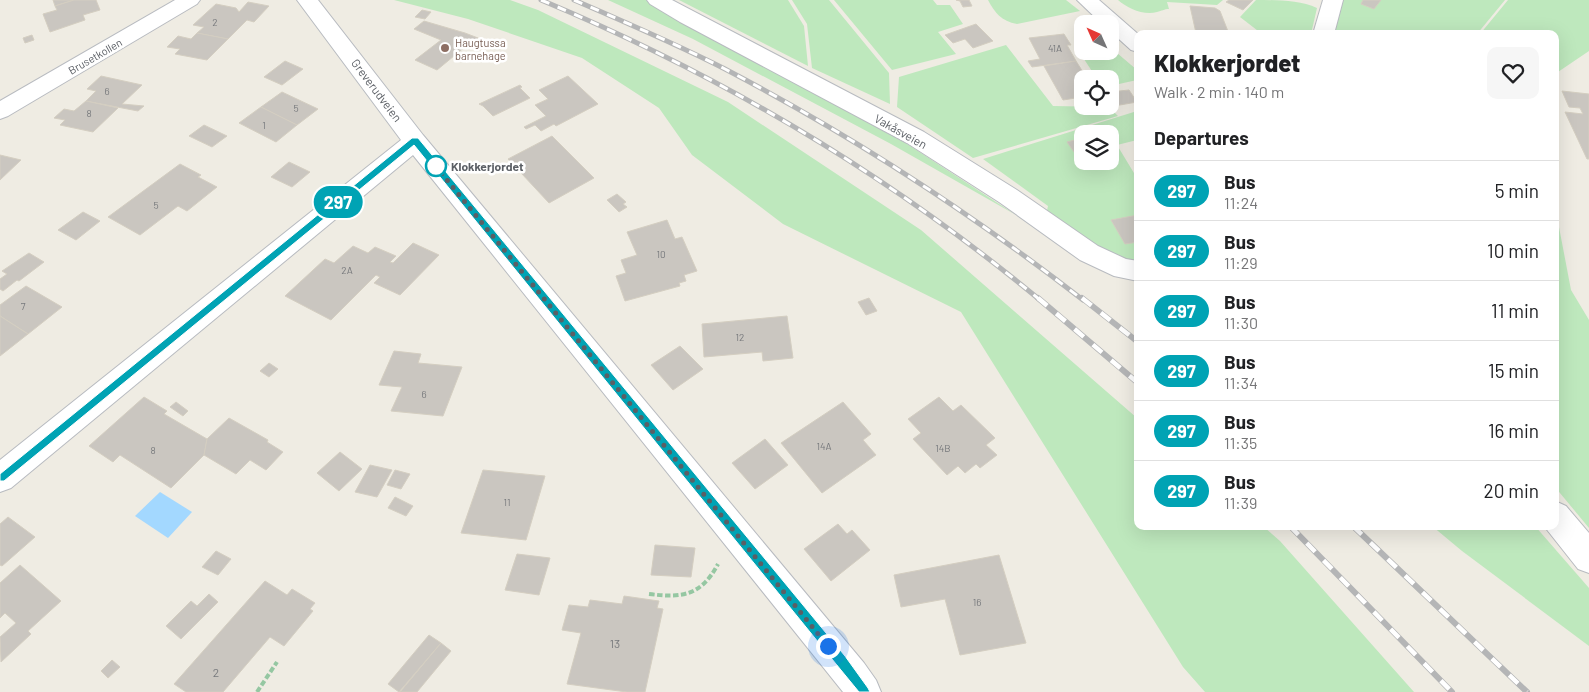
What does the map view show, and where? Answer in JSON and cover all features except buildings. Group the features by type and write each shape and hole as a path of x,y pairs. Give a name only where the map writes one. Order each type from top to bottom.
{"street":[{"name":"Brusetkollen","path":"0,112 190,0"},
{"name":"Greverudveien","path":"307,0 415,140 742,539 864,692"},
{"name":"Vakåsveien","path":"657,0 902,130 962,166 1060,234 1122,270 1134,271"},
{"path":"1087,0 1134,41"},
{"path":"1325,30 1333,0"},
{"path":"0,478 415,140"},
{"path":"1559,521 1589,558"}],"path":[{"path":"649,594 676,597 699,590 714,574 720,557 742,539"},
{"path":"257,692 277,662"}],"green space":[{"path":"394,0 510,0 538,10 728,102 921,230 1134,415 1134,530 1268,530 1280,541 1414,692 1205,692 1183,667 961,312 783,224 692,155 659,108 582,58 468,19"},
{"path":"608,0 647,0 898,138 1016,215 891,144 693,39"},
{"path":"679,0 788,0 804,26 808,66"},
{"path":"792,0 829,0 889,73 890,104 812,68 807,24"},
{"path":"834,0 933,0 937,5 950,5 963,24 938,32 956,54 892,70"},
{"path":"988,0 1066,0 1080,11 1017,24 999,16"},
{"path":"1118,0 1223,0 1217,5 1167,2 1169,9 1147,13 1136,11"},
{"path":"1256,0 1295,2 1317,8 1312,30 1257,30 1240,17"},
{"path":"1341,0 1505,0 1480,30 1334,30"},
{"path":"1508,0 1589,0 1589,51 1559,71 1559,30 1483,30"},
{"path":"1006,45 1053,106 1074,106 1074,115 1118,116 1087,125 1074,125 1074,129 973,158 897,107 899,77"},
{"path":"1119,55 1134,67 1134,81 1119,84 1119,70 1091,70 1085,60 1119,60"},
{"path":"1134,112 1134,141 1119,144 1119,125 1092,125"},
{"path":"1074,131 1074,170 1119,170 1119,148 1134,173 1134,264 1120,262 1046,215 1048,206 983,159"},
{"path":"1559,227 1571,290 1589,320 1589,528 1559,492"},
{"path":"1437,530 1538,530 1589,588 1589,646"}],"water":[{"path":"160,492 192,512 168,538 135,516"}],"railway":[{"path":"541,0 608,29 674,61 801,131 924,211 983,254 1040,300"},
{"path":"574,0 650,33 725,69 864,148 998,236 1083,300"},
{"path":"1038,298 1134,380"},
{"path":"1082,298 1134,339"},
{"path":"1294,530 1452,692"},
{"path":"1357,530 1527,692"}],"bus line":[{"name":"297","path":"0,478 32,450 415,140 840,660 864,692"}],"place":[{"name":"Haugtussa barnehage","path":"445,48"},
{"name":"Klokkerjordet","path":"436,166"}],"route":[{"path":"436,166 433,163 828,646"}]}
